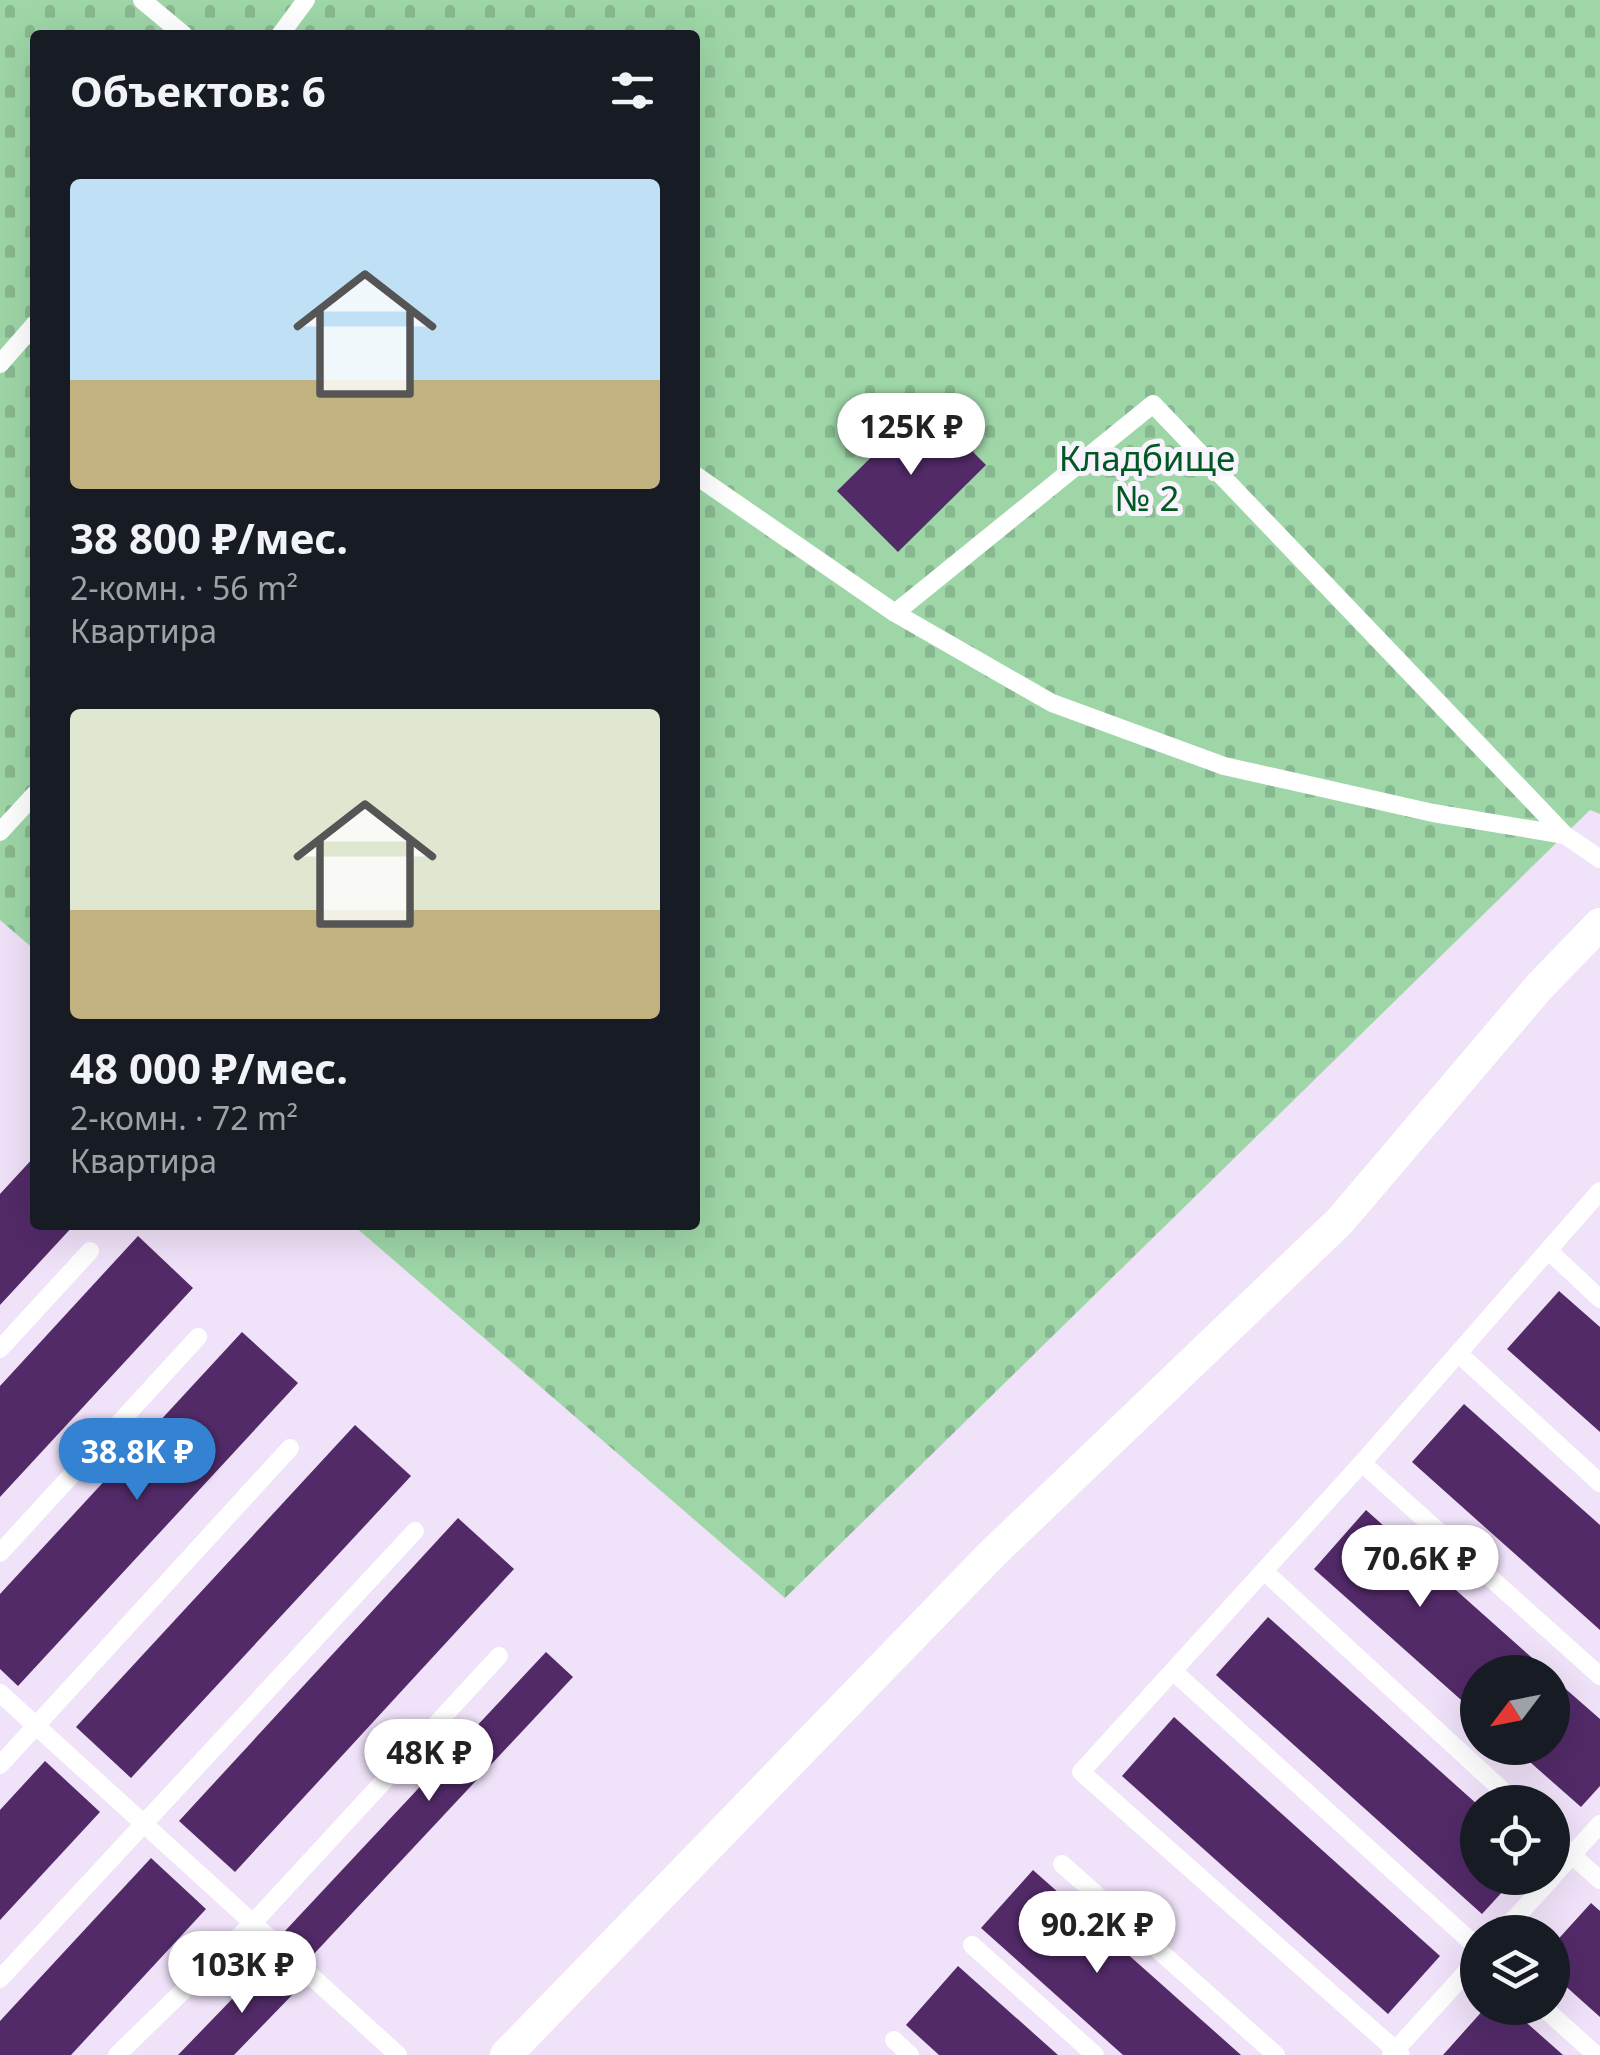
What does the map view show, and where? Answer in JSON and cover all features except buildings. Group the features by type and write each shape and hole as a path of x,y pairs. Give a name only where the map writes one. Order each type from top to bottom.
{"street":[{"path":"506,2055 992,1554 1340,1221 1539,987 1600,924"}],"lane":[{"path":"142,0 178,30"},
{"path":"284,30 306,0"},
{"path":"0,364 30,330"},
{"path":"895,613 1153,404 1565,836 1600,858"},
{"path":"700,478 895,613 1052,703 1224,766 1432,813 1565,836"},
{"path":"0,832 30,799"},
{"path":"1460,1980 1396,2053 1081,1772 1362,1463 1600,1191"},
{"path":"1548,1250 1600,1299"},
{"path":"0,1349 90,1251"},
{"path":"0,1553 198,1337"},
{"path":"1458,1353 1600,1482"},
{"path":"0,1766 290,1448"},
{"path":"1362,1463 1600,1676"},
{"path":"0,1979 415,1531"},
{"path":"1264,1571 1497,1785"},
{"path":"117,2055 253,1923 499,1656"},
{"path":"1173,1671 1460,1932"},
{"path":"0,1693 393,2053"},
{"path":"1600,1824 1572,1855 1600,1880"},
{"path":"1062,1864 1276,2055"},
{"path":"1517,1915 1536,1895"},
{"path":"972,1945 1095,2055"},
{"path":"1563,2025 1596,2055"},
{"path":"894,2040 910,2055"}],"green space":[{"name":"Кладбище № 2","path":"0,0 1600,0 1600,814 1590,810 785,1598 359,1230 700,1230 700,30 30,30 30,946 0,920"}]}
